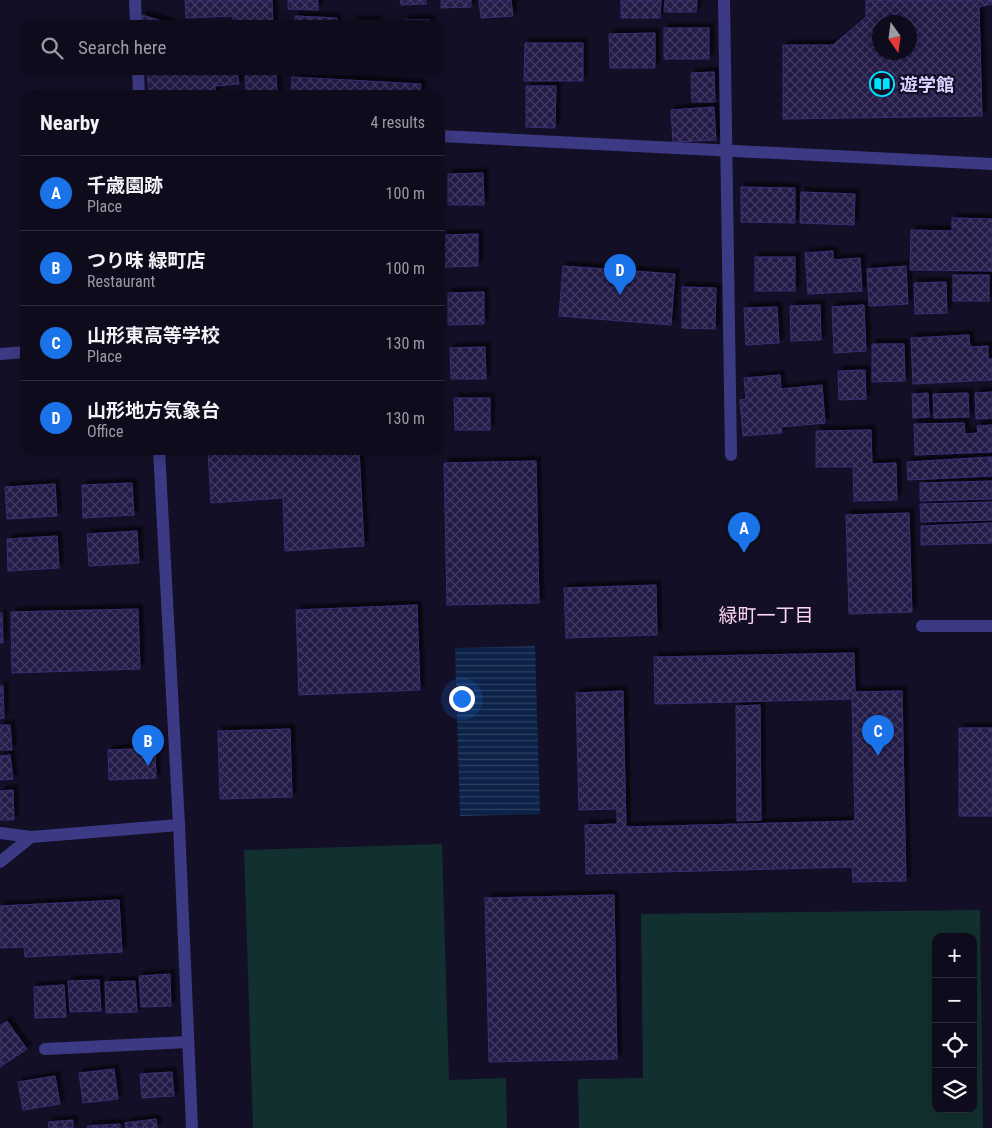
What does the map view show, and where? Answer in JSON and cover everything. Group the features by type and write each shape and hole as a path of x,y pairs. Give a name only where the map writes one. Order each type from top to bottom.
{"street":[{"path":"134,0 136,20"},
{"path":"724,0 731,455"},
{"path":"138,75 139,90"},
{"path":"445,136 992,164"},
{"path":"0,354 20,352"},
{"path":"159,455 179,826 192,1128"},
{"path":"922,626 992,626"},
{"path":"0,833 32,836 179,826"},
{"path":"0,862 32,836"},
{"path":"45,1049 188,1042"}],"green space":[{"path":"442,844 449,1080 506,1078 507,1128 253,1128 244,850"},
{"path":"980,910 983,1128 579,1128 578,1079 643,1078 641,914"}],"water":[{"path":"535,646 540,814 460,816 455,648"}],"building":[{"path":"185,0 272,0 273,20 233,20 233,16 186,18"},
{"path":"288,0 318,0 318,10 288,9"},
{"path":"400,0 426,0 426,4 401,5"},
{"path":"441,0 471,0 471,7 441,8"},
{"path":"479,0 511,0 513,16 481,18"},
{"path":"621,0 661,0 660,18 621,18"},
{"path":"665,0 697,0 696,12 664,12"},
{"name":"遊学館","path":"866,0 992,0 992,4 979,7 982,116 783,119 783,45 833,45 866,17"},
{"path":"142,15 158,20 142,20"},
{"path":"295,16 337,18 337,20 295,20"},
{"path":"664,28 709,28 709,59 664,59"},
{"path":"655,33 655,68 610,68 609,34"},
{"path":"525,43 583,43 583,81 524,81"},
{"path":"714,72 715,102 692,102 691,73"},
{"path":"147,75 238,75 239,84 215,86 215,90 149,90"},
{"path":"245,75 276,75 277,90 246,90"},
{"path":"292,77 421,84 420,90 291,90"},
{"path":"526,86 556,86 555,128 526,127"},
{"path":"714,107 716,140 673,142 671,110"},
{"path":"483,173 484,205 448,205 448,174"},
{"path":"741,187 795,188 795,223 741,222"},
{"path":"801,192 855,194 854,225 800,223"},
{"path":"952,218 992,219 992,271 910,270 911,230 952,231"},
{"path":"478,234 478,266 445,267 445,235"},
{"path":"833,251 833,260 860,258 862,291 808,294 805,253"},
{"path":"755,257 795,257 795,291 755,291"},
{"path":"563,266 675,274 671,325 559,316"},
{"path":"906,266 908,304 869,306 867,269"},
{"path":"953,275 989,275 989,301 953,301"},
{"path":"946,282 947,313 915,314 914,283"},
{"path":"682,287 716,288 715,329 682,328"},
{"path":"484,292 484,324 448,325 448,293"},
{"path":"820,305 821,340 791,341 790,306"},
{"path":"864,305 866,351 834,353 832,307"},
{"path":"777,307 779,343 746,345 744,308"},
{"path":"969,335 970,347 988,346 988,359 992,359 992,380 913,384 911,338"},
{"path":"872,344 904,344 905,381 872,382"},
{"path":"485,347 486,379 451,379 450,348"},
{"path":"865,370 866,399 839,400 838,371"},
{"path":"780,375 781,389 822,385 825,423 781,427 782,433 743,436 740,400 746,399 744,378"},
{"path":"992,392 992,418 976,419 975,393"},
{"path":"928,393 929,417 913,418 912,394"},
{"path":"968,393 969,417 934,418 933,394"},
{"path":"454,398 490,398 490,430 455,430"},
{"path":"964,423 965,434 978,433 977,426 992,425 992,452 915,455 914,424"},
{"path":"871,430 872,464 896,463 897,500 854,501 853,467 816,467 816,431"},
{"path":"208,455 359,455 364,546 285,551 283,498 211,503"},
{"path":"992,457 992,476 908,480 907,462"},
{"path":"536,461 539,603 447,605 444,463"},
{"path":"992,481 992,499 920,501 920,483"},
{"path":"132,483 134,515 83,518 82,485"},
{"path":"55,484 57,516 7,519 5,487"},
{"path":"992,502 992,520 921,522 920,504"},
{"path":"909,513 912,612 849,614 846,515"},
{"path":"992,523 992,543 921,545 921,526"},
{"path":"137,531 139,563 89,566 87,534"},
{"path":"57,536 59,568 8,571 7,539"},
{"path":"656,585 657,635 566,638 564,588"},
{"path":"417,605 420,690 299,695 296,610"},
{"path":"138,609 140,669 12,673 11,612"},
{"path":"0,613 2,613 3,643 0,643"},
{"path":"854,653 855,692 902,691 906,881 853,882 852,867 586,874 585,825 617,824 617,809 579,810 576,693 623,691 626,827 855,821 852,699 655,704 654,657"},
{"path":"0,686 3,686 4,718 0,719"},
{"path":"760,705 761,820 737,821 736,706"},
{"path":"0,725 10,725 12,750 0,750"},
{"path":"959,728 992,728 992,816 959,816"},
{"path":"290,729 292,797 220,799 218,731"},
{"path":"155,748 156,778 109,780 108,750"},
{"path":"10,755 13,779 0,780 0,756"},
{"path":"13,790 14,820 0,820 0,791"},
{"path":"614,895 617,1059 489,1062 485,898"},
{"path":"119,900 122,952 25,957 24,947 0,948 0,906"},
{"path":"170,974 171,1006 141,1007 139,976"},
{"path":"99,980 101,1011 70,1012 68,981"},
{"path":"135,981 137,1012 106,1013 105,982"},
{"path":"64,985 66,1017 35,1018 34,987"},
{"path":"7,1021 27,1049 0,1067 0,1026"},
{"path":"114,1069 118,1099 83,1103 79,1073"},
{"path":"172,1072 174,1096 142,1098 140,1074"},
{"path":"55,1076 60,1104 23,1110 18,1082"},
{"path":"156,1119 157,1128 126,1128 125,1123"},
{"path":"73,1120 73,1128 49,1128 48,1122"},
{"path":"120,1124 120,1128 88,1128 87,1126"}],"place":[{"name":"遊学館","path":"882,84"},
{"name":"山形地方気象台","path":"620,295"},
{"name":"千歳園跡","path":"744,553"},
{"name":"山形東高等学校","path":"878,756"},
{"name":"つり味 緑町店","path":"148,766"}],"district":[{"name":"緑町一丁目","path":"766,615"}]}
